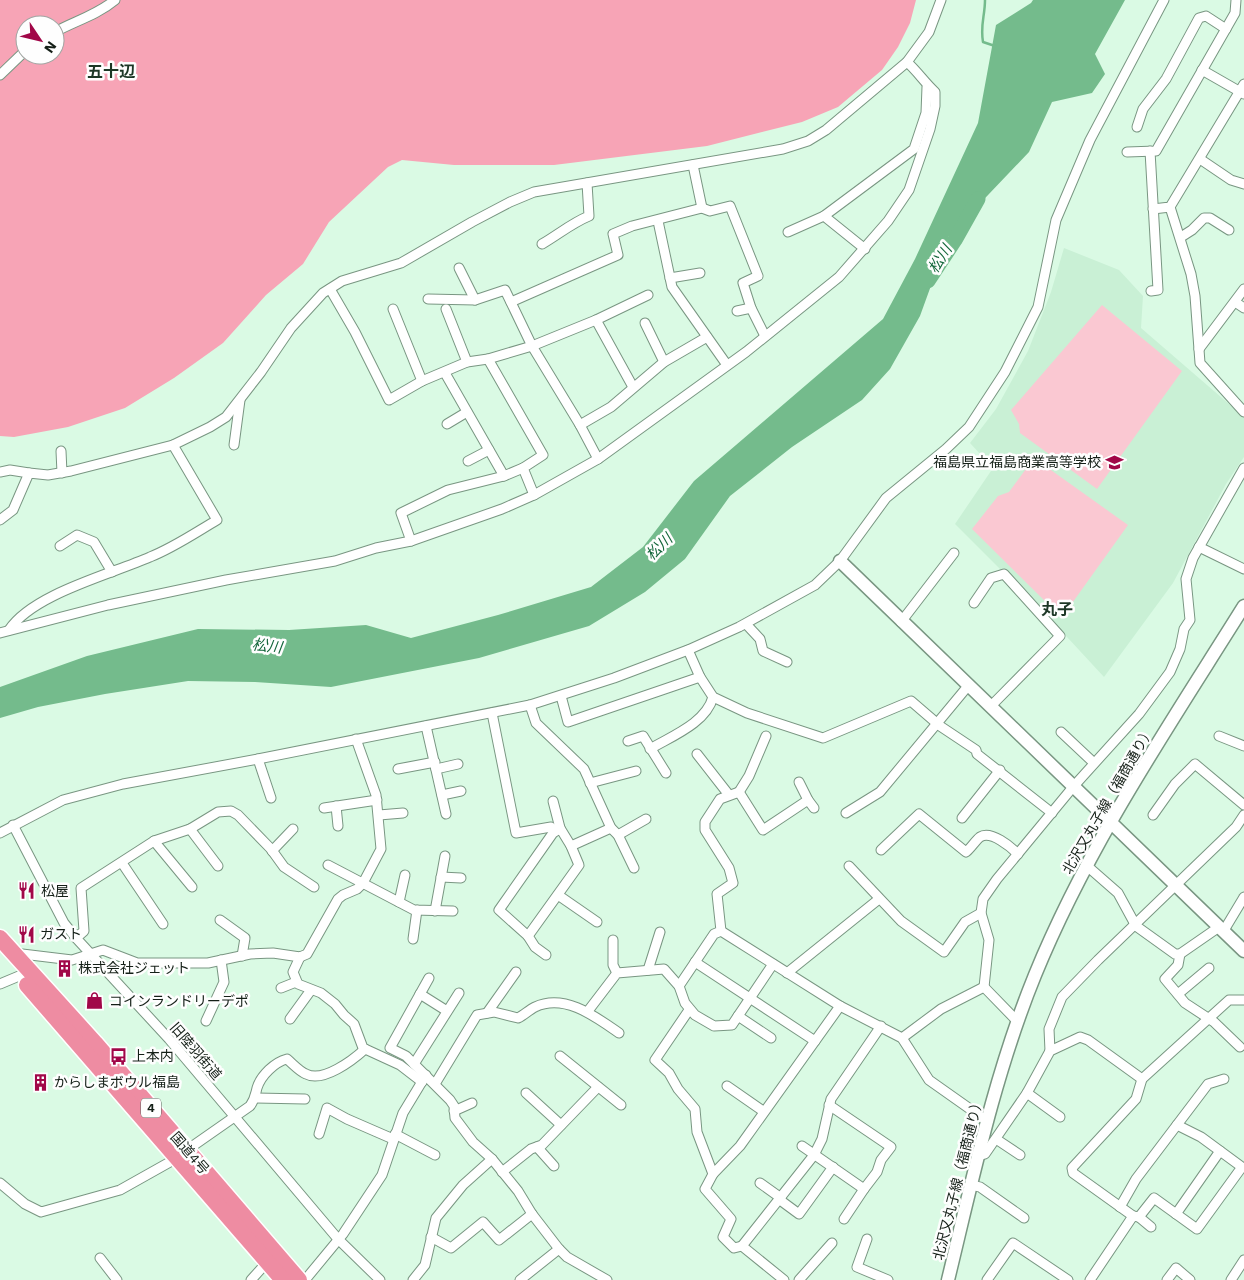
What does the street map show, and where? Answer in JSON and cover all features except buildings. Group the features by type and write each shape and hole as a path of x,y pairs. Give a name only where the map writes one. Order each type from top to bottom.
{"highway":[{"name":"国道4号","path":"0,938 6,954 19,976 182,1154 272,1258 298,1280"},
{"name":"国道4号","path":"6,954 95,1043 182,1154"},
{"name":"国道4号","path":"272,1258 283,1280"}],"street":[{"path":"65,27 83,17 99,12 115,0"},
{"path":"0,472 10,470 30,473 62,473 173,445 226,417 291,328 313,302 330,289 342,281 401,263 510,202 534,192 783,149 808,141 845,116 907,62 929,32 941,0"},
{"path":"0,833 63,800 123,784 492,713 560,696 688,650 746,624 815,585 840,561 886,498 939,456 968,427 1005,372 1038,307 1056,220 1090,140 1164,0"},
{"path":"1127,152 1156,151 1235,13 1239,2"},
{"path":"1137,127 1143,109 1166,79 1199,18 1206,16 1226,29"},
{"path":"0,75 15,61"},
{"path":"4,632 108,605 226,580 335,561 376,548 411,540 502,509 534,495 598,459 765,336 840,277 865,249 909,190 924,151 936,98 935,92 927,87 917,71 907,62"},
{"path":"1170,207 1243,90 1202,70"},
{"path":"788,232 824,216 914,148 926,113 927,87"},
{"path":"1150,151 1158,290 1151,291"},
{"path":"1200,159 1231,180 1244,184"},
{"path":"693,165 702,208"},
{"path":"542,244 563,232 572,222 589,216 587,183"},
{"path":"511,302 618,255 613,234 632,226 658,221 702,208 710,211 730,206 758,276 743,283 751,308 765,336"},
{"path":"1153,209 1170,207"},
{"path":"1170,207 1180,237 1195,296 1200,363 1244,412"},
{"path":"824,216 865,249"},
{"path":"1180,237 1192,230 1204,218 1210,218 1229,230"},
{"path":"658,221 672,287 727,365"},
{"path":"459,268 475,300"},
{"path":"670,278 700,273"},
{"path":"330,289 355,332 389,400 422,381 445,373 467,362 488,359 532,346 596,320 648,295"},
{"path":"1199,349 1244,289"},
{"path":"428,299 475,300 505,290 532,346 580,425 598,459"},
{"path":"1235,302 1244,308"},
{"path":"737,311 751,308"},
{"path":"393,309 422,381"},
{"path":"446,309 467,362"},
{"path":"596,320 633,387"},
{"path":"645,323 664,362"},
{"path":"580,425 611,407 664,362 707,337"},
{"path":"411,540 401,513 448,490 504,476 523,468 543,455 488,359"},
{"path":"445,373 504,476"},
{"path":"234,445 240,400"},
{"path":"447,424 467,412"},
{"path":"4,632 29,609 53,596 152,557 217,520 173,445"},
{"path":"468,462 489,450"},
{"path":"60,451 62,473"},
{"path":"523,468 534,495"},
{"path":"984,987 989,940 981,913 983,899 1073,787 1139,714 1170,672 1180,649 1184,629 1190,620 1186,579 1199,548 1244,468"},
{"path":"0,520 13,510 30,473"},
{"path":"60,546 77,535 94,542 112,572"},
{"path":"1199,548 1244,570"},
{"path":"902,622 954,553"},
{"path":"840,561 1244,951"},
{"path":"974,603 991,578 1004,574 1060,636 990,707"},
{"name":"北沢又丸子線（福商通り）","path":"948,1280 987,1121 1018,1022 1048,944 1086,865 1110,822 1244,606"},
{"path":"746,624 760,639 763,651 787,662"},
{"path":"688,650 700,676 713,697 747,712 823,738 911,701 938,722 940,726 976,750 977,754 1000,770 1052,813"},
{"path":"560,696 568,722 700,676"},
{"path":"846,813 880,792 968,686"},
{"path":"650,749 699,719 711,705 713,697"},
{"path":"530,705 536,723 584,769 634,868"},
{"path":"492,713 516,833 551,827 558,829"},
{"path":"426,726 446,814"},
{"path":"1061,732 1094,763"},
{"path":"628,741 642,736 666,773"},
{"path":"766,736 749,776 739,792 720,799 705,822 705,830 729,868 733,883 716,894 721,931 840,1006 902,1038 929,1080 987,1121"},
{"path":"1219,736 1244,746"},
{"path":"356,740 377,800 381,850 375,856 363,883 357,889 342,895 316,934 309,952 300,957 293,972 296,982 327,997 354,1024 358,1039 365,1050 435,1084 454,1106 455,1118 473,1142 492,1159 524,1198 532,1214 559,1249 567,1257 606,1280"},
{"path":"697,754 729,796"},
{"path":"258,759 271,798"},
{"path":"398,769 458,764"},
{"path":"1153,815 1175,784 1195,764 1244,805"},
{"path":"962,818 1000,770"},
{"path":"590,783 636,771"},
{"path":"799,782 814,808"},
{"path":"442,795 461,791"},
{"path":"739,792 762,830 808,800"},
{"path":"324,808 377,800"},
{"path":"528,936 579,865 571,846 558,829 553,801"},
{"path":"336,806 338,826"},
{"path":"76,938 84,931 81,888 154,841 190,829 208,816 218,812 231,811 238,815 272,851 284,867 314,887"},
{"path":"379,815 403,813"},
{"path":"881,850 919,814 966,852 980,837 985,836 1006,842 1018,854"},
{"path":"978,1156 985,1154 1027,1093 1050,1052 1049,1028 1062,997 1236,827 1244,815"},
{"path":"571,846 646,819"},
{"name":"旧陸羽街道","path":"13,825 64,923 76,938 234,1117 338,1239 380,1280"},
{"path":"1236,827 1244,834"},
{"path":"190,829 218,866"},
{"path":"272,851 293,829"},
{"path":"546,955 535,947 528,936 499,910 558,829"},
{"path":"154,841 192,888"},
{"path":"435,911 445,856"},
{"path":"122,863 163,924"},
{"path":"328,865 417,910 453,911"},
{"path":"1086,865 1118,893 1135,924 1175,954 1180,954 1221,929 1244,897"},
{"path":"849,866 902,921 944,952 965,922 981,913"},
{"path":"399,902 405,875"},
{"path":"441,878 461,878"},
{"path":"558,895 596,922"},
{"path":"787,973 879,899"},
{"path":"413,938 417,910"},
{"path":"220,920 245,938 242,956"},
{"path":"679,986 714,934 721,931"},
{"path":"648,970 660,932"},
{"path":"613,940 613,965 617,973"},
{"path":"6,954 72,960 104,950 137,963 208,963 242,956 274,953 300,957"},
{"path":"1180,954 1178,964 1166,979 1186,1003 1240,1047"},
{"path":"206,1022 224,982 221,960"},
{"path":"695,962 815,1041"},
{"path":"588,1012 617,973 664,970 679,986 680,994 689,1010 714,1026 732,1025 773,964"},
{"path":"1178,994 1209,968"},
{"path":"487,1013 516,972"},
{"path":"0,984 19,976"},
{"path":"424,1078 406,1056 390,1048 429,978"},
{"path":"281,988 296,982"},
{"path":"984,987 1018,1022"},
{"path":"902,1038 941,1009 984,987"},
{"path":"290,1019 311,990"},
{"path":"414,1064 459,993"},
{"path":"420,994 448,1011"},
{"path":"1151,1227 1073,1173 1072,1168 1136,1099 1142,1079 1230,1000 1244,1000"},
{"path":"435,1084 477,1014 494,1012 518,1018 536,1007 546,1004 562,1005 588,1012 618,1033"},
{"path":"840,1006 763,1111 740,1146 713,1174 705,1189 732,1219 723,1237 734,1248 742,1246 814,1155 822,1139 831,1098 882,1026"},
{"path":"689,1010 655,1060 669,1073 678,1089 695,1109 697,1132 713,1174"},
{"path":"738,1016 771,1038"},
{"path":"1050,1052 1080,1037 1084,1038 1142,1079"},
{"path":"2,1188 25,1204 41,1212 120,1190 182,1154 250,1106 256,1098 260,1084 278,1061 287,1059 306,1074 314,1076 336,1070 365,1050"},
{"path":"560,1056 621,1105"},
{"path":"305,1280 357,1215 382,1175 403,1113 424,1078"},
{"path":"1120,1207 1136,1179 1208,1084 1224,1079"},
{"path":"727,1086 763,1111"},
{"path":"502,1172 542,1145 598,1087"},
{"path":"526,1093 561,1125"},
{"path":"1027,1093 1060,1117"},
{"path":"256,1098 305,1099"},
{"path":"454,1111 472,1103"},
{"path":"829,1105 891,1147 881,1160 877,1172 844,1219"},
{"path":"319,1134 328,1108 348,1119 394,1136 435,1155"},
{"path":"1090,1280 1136,1216 1154,1198 1197,1229 1242,1167 1201,1138 1177,1126"},
{"path":"996,1138 1020,1155"},
{"path":"802,1146 864,1189"},
{"path":"537,1147 554,1166"},
{"path":"1176,1214 1220,1151"},
{"path":"413,1280 425,1265 436,1218 463,1185 492,1159"},
{"path":"760,1183 799,1214 833,1167"},
{"path":"971,1185 980,1187 1024,1218"},
{"path":"431,1237 451,1248 483,1222 499,1240 532,1214"},
{"path":"867,1239 857,1267 888,1280"},
{"path":"798,1280 832,1243"},
{"path":"992,1278 1013,1243 1068,1280"},
{"path":"742,1246 784,1280"},
{"path":"520,1280 531,1277 559,1249"},
{"path":"100,1258 117,1280"},
{"path":"251,1280 272,1258"},
{"path":"1231,1280 1244,1260"},
{"path":"1167,1280 1176,1268 1190,1280"}],"shaded area":[{"path":"0,0 916,0 910,23 898,47 882,70 838,107 802,122 707,146 554,165 454,165 402,160 388,167 329,222 303,264 266,295 223,343 174,378 125,408 68,427 14,437 0,436"},
{"name":"福島県立福島商業高等学校","path":"1064,248 1119,270 1143,296 1141,328 1244,417 1244,457 1226,484 1173,583 1104,677 1055,624 955,524 993,468 970,443 996,409 1028,351 1051,292"},
{"path":"1102,305 1182,371 1097,489 1020,433 1019,424 1011,410"},
{"path":"1034,458 1128,525 1070,606 1052,608 972,529 998,496 1009,492"}],"water":[{"path":"1033,0 1125,0 1095,54 1105,74 1092,93 1052,102 1029,152 949,236 920,316 890,369 862,400 792,447 730,496 685,559 645,592 589,626 479,658 331,687 255,682 188,681 38,707 0,718 0,687 87,656 198,629 289,630 366,625 411,638 498,615 591,587 643,547 694,481 883,319 915,259 978,123 996,25"}],"waterway":[{"path":"985,0 982,31 983,42 995,46"},
{"name":"松川","path":"928,281 955,240 978,199"}],"place":[{"name":"福島県立福島商業高等学校","path":"1115,462"},
{"name":"松屋","path":"27,891"},
{"name":"ガスト","path":"26,934"},
{"name":"株式会社ジェット","path":"64,968"},
{"name":"コインランドリーデポ","path":"95,1001"},
{"name":"上本内","path":"118,1056"},
{"name":"からしまボウル福島","path":"40,1082"}],"district":[{"name":"五十辺","path":"111,71"},
{"name":"丸子","path":"1057,609"}]}
